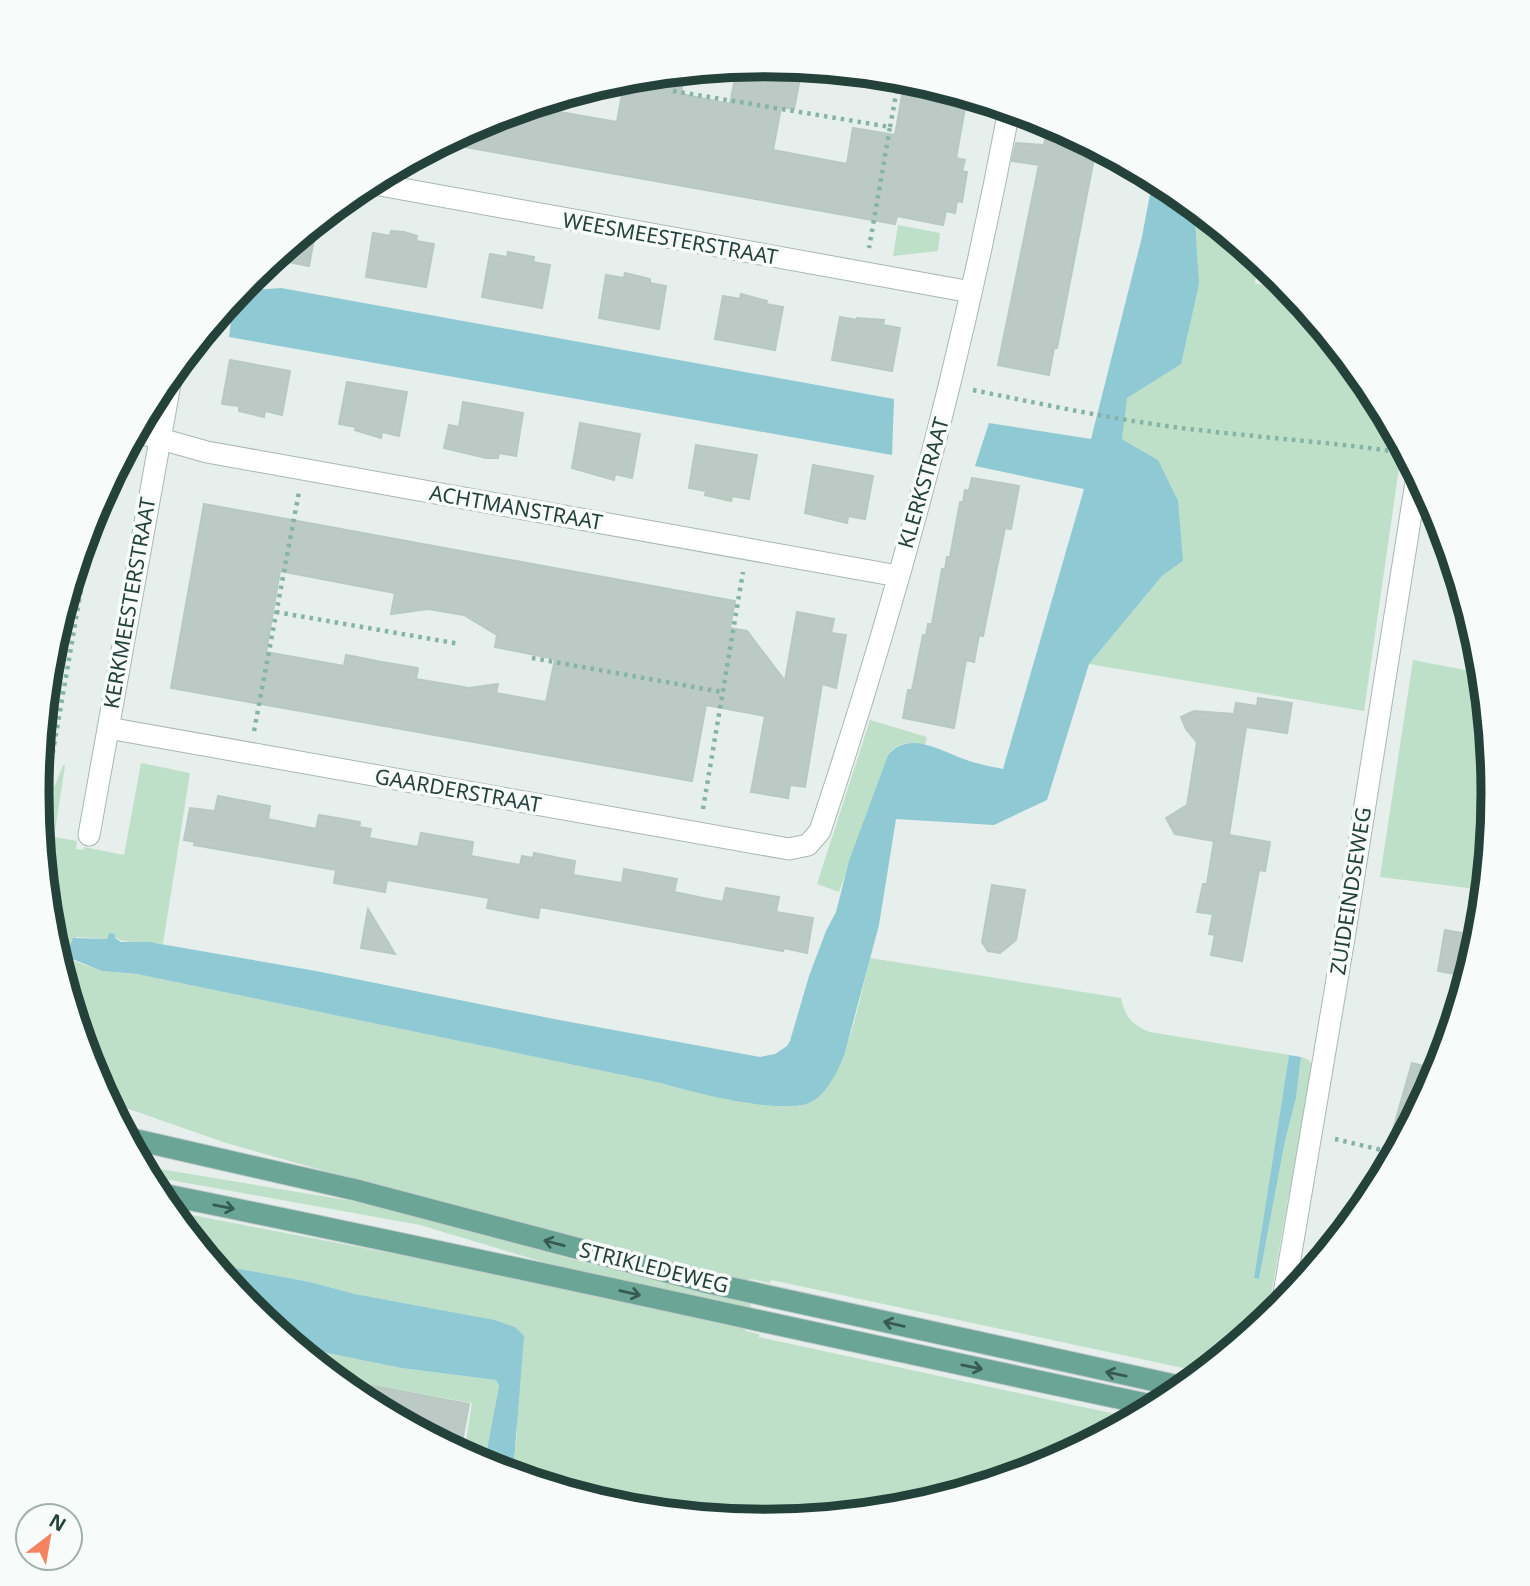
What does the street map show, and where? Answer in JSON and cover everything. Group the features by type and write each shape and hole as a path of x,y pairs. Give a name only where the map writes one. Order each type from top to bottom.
{"main road":[{"name":"STRIKLEDEWEG","path":"139,1141 356,1190 709,1283 1169,1384"},
{"name":"STRIKLEDEWEG","path":"174,1196 420,1246 693,1308 1140,1403"}],"street":[{"name":"KLERKSTRAAT","path":"808,845 820,831 859,715 951,386 1007,120"},
{"name":"WEESMEESTERSTRAAT","path":"386,186 971,292"},
{"name":"KERKMEESTERSTRAAT","path":"89,835 167,400"},
{"name":"ACHTMANSTRAAT","path":"145,435 207,452 898,576"},
{"name":"ZUIDEINDSEWEG","path":"1286,1283 1415,493"},
{"name":"GAARDERSTRAAT","path":"108,728 699,834 789,849 808,845"}],"path":[{"path":"673,90 890,127"},
{"path":"864,273 897,90"},
{"path":"951,386 1138,422 1334,442 1394,451"},
{"path":"250,753 303,470"},
{"path":"699,834 747,549"},
{"path":"50,769 84,573"},
{"path":"276,612 460,644"},
{"path":"533,658 722,692"},
{"path":"1310,1134 1385,1151"}],"green space":[{"path":"1151,190 1201,225 1237,255 1256,273 1255,283 1271,287 1333,357 1360,395 1400,463 1364,711 1089,664 1162,576 1183,561 1158,460 1122,439 1142,237"},
{"path":"898,225 940,233 938,251 893,256"},
{"path":"1413,660 1470,671 1475,700 1481,793 1475,889 1380,877"},
{"path":"870,720 927,737 925,745 904,744 888,755 839,892 817,884"},
{"path":"141,763 190,773 163,944 128,942 109,934 107,939 76,937 74,961 102,971 137,974 661,1083 702,1094 777,1106 794,1106 809,1103 821,1094 832,1079 849,1038 870,958 1121,998 1130,1020 1150,1032 1289,1055 1254,1278 1259,1279 1285,1141 1296,1098 1301,1057 1309,1060 1312,1065 1270,1300 1189,1369 771,1280 770,1283 751,1279 746,1282 585,1244 226,1143 121,1106 87,1023 63,933 55,886 49,794 63,765 65,766 54,837 77,841 76,849 83,850 84,847 124,855"},
{"path":"156,1168 376,1205 582,1262 751,1302 750,1309 563,1268 420,1225 162,1179"},
{"path":"186,1214 543,1282 745,1326 745,1331 759,1334 759,1337 1120,1415 1082,1435 995,1471 905,1495 858,1503 765,1509 672,1503 580,1485 514,1463 517,1431 515,1327 495,1320 355,1294 310,1282 229,1267"},
{"path":"317,1351 401,1368 496,1380 499,1386 486,1452 466,1443 472,1403 359,1382"}],"water":[{"path":"1151,190 1195,221 1199,284 1181,364 1127,398 1122,439 1158,460 1178,501 1183,561 1162,576 1089,664 1047,800 994,825 896,819 879,925 844,1056 830,1083 815,1100 796,1106 736,1101 137,974 102,971 70,958 69,949 73,938 107,939 109,933 115,934 115,938 121,942 149,942 316,971 760,1057 775,1054 787,1046 809,976 836,912 849,861 888,755 903,744 920,743 972,762 1003,769 1084,489 975,466 989,423 1091,439 1142,237"},
{"path":"281,288 894,399 892,455 229,337 232,316 256,290"},
{"path":"1289,1055 1301,1057 1296,1098 1285,1141 1259,1279 1254,1278"},
{"path":"229,1267 495,1320 515,1327 524,1336 514,1463 486,1452 499,1386 496,1380 401,1368 317,1351 259,1299"}],"building":[{"path":"735,78 800,78 794,109 781,107 773,150 847,164 853,128 895,135 903,91 965,106 956,158 965,160 962,171 967,172 962,202 957,201 955,213 946,211 943,225 897,216 895,224 459,146 550,110 617,122 623,92 672,83 683,82 681,94 730,104"},
{"path":"1046,135 1094,158 1057,348 1054,348 1049,375 998,365 1039,165 1012,161 1016,143 1044,145"},
{"path":"391,231 404,232 417,236 416,241 434,244 426,287 366,277 373,233 390,236"},
{"path":"314,237 309,266 286,262"},
{"path":"508,252 534,257 533,262 550,265 542,308 482,297 490,254 507,257"},
{"path":"625,273 666,286 659,329 599,318 606,275 624,278"},
{"path":"741,294 767,301 766,304 783,307 775,350 715,339 723,296 740,299"},
{"path":"840,317 884,320 883,325 900,328 892,371 832,360"},
{"path":"230,360 290,371 282,415 265,411 264,417 239,411 239,406 222,404"},
{"path":"347,382 407,392 399,436 382,432 381,438 355,430 356,427 339,424"},
{"path":"463,402 523,413 516,456 499,453 498,458 486,458 444,448 449,425 459,427"},
{"path":"580,423 640,434 632,478 615,474 614,480 572,468"},
{"path":"696,445 757,455 749,499 732,496 731,501 705,495 706,491 689,488"},
{"path":"813,465 873,476 865,519 848,516 847,523 805,513"},
{"path":"972,478 1019,486 1011,529 1005,528 983,636 979,635 974,662 966,660 954,728 903,718 908,690 912,690 923,635 926,636 928,624 932,624 942,569 945,569 947,557 950,557 960,502 963,502 965,490 969,491"},
{"path":"204,504 735,601 730,628 747,631 785,681 797,612 834,619 831,633 846,635 836,688 822,684 805,787 790,785 788,798 751,792 765,716 706,705 692,781 171,688","holes":["280,571 395,593 391,614 428,609 464,615 497,635 495,647 555,659 546,702 496,693 498,684 469,688 416,679 418,668 346,655 344,666 266,652"]},
{"path":"1258,698 1292,703 1287,733 1246,727 1229,835 1270,842 1265,871 1259,870 1242,961 1211,955 1215,935 1209,934 1213,914 1197,912 1203,884 1207,884 1214,841 1175,834 1166,818 1187,805 1197,742 1186,729 1181,717 1194,711 1234,714 1236,703 1257,706"},
{"path":"218,796 270,806 268,819 316,829 319,815 360,822 359,827 371,829 369,838 418,847 421,833 473,842 471,856 520,865 522,856 533,858 534,853 575,861 573,875 622,883 624,869 677,879 674,892 723,902 726,888 779,897 776,912 813,918 807,953 784,948 783,951 540,907 538,918 487,908 489,898 387,880 385,892 334,883 336,870 194,845 195,842 184,840 190,808 215,811"},
{"path":"992,885 1025,890 1016,940 1000,953 988,951 982,942"},
{"path":"368,909 395,954 361,948"},
{"path":"1445,930 1467,934 1458,974 1438,971"},
{"path":"1412,1063 1426,1067 1407,1110 1390,1140"},
{"path":"361,1383 469,1404 462,1441 407,1413"}]}
